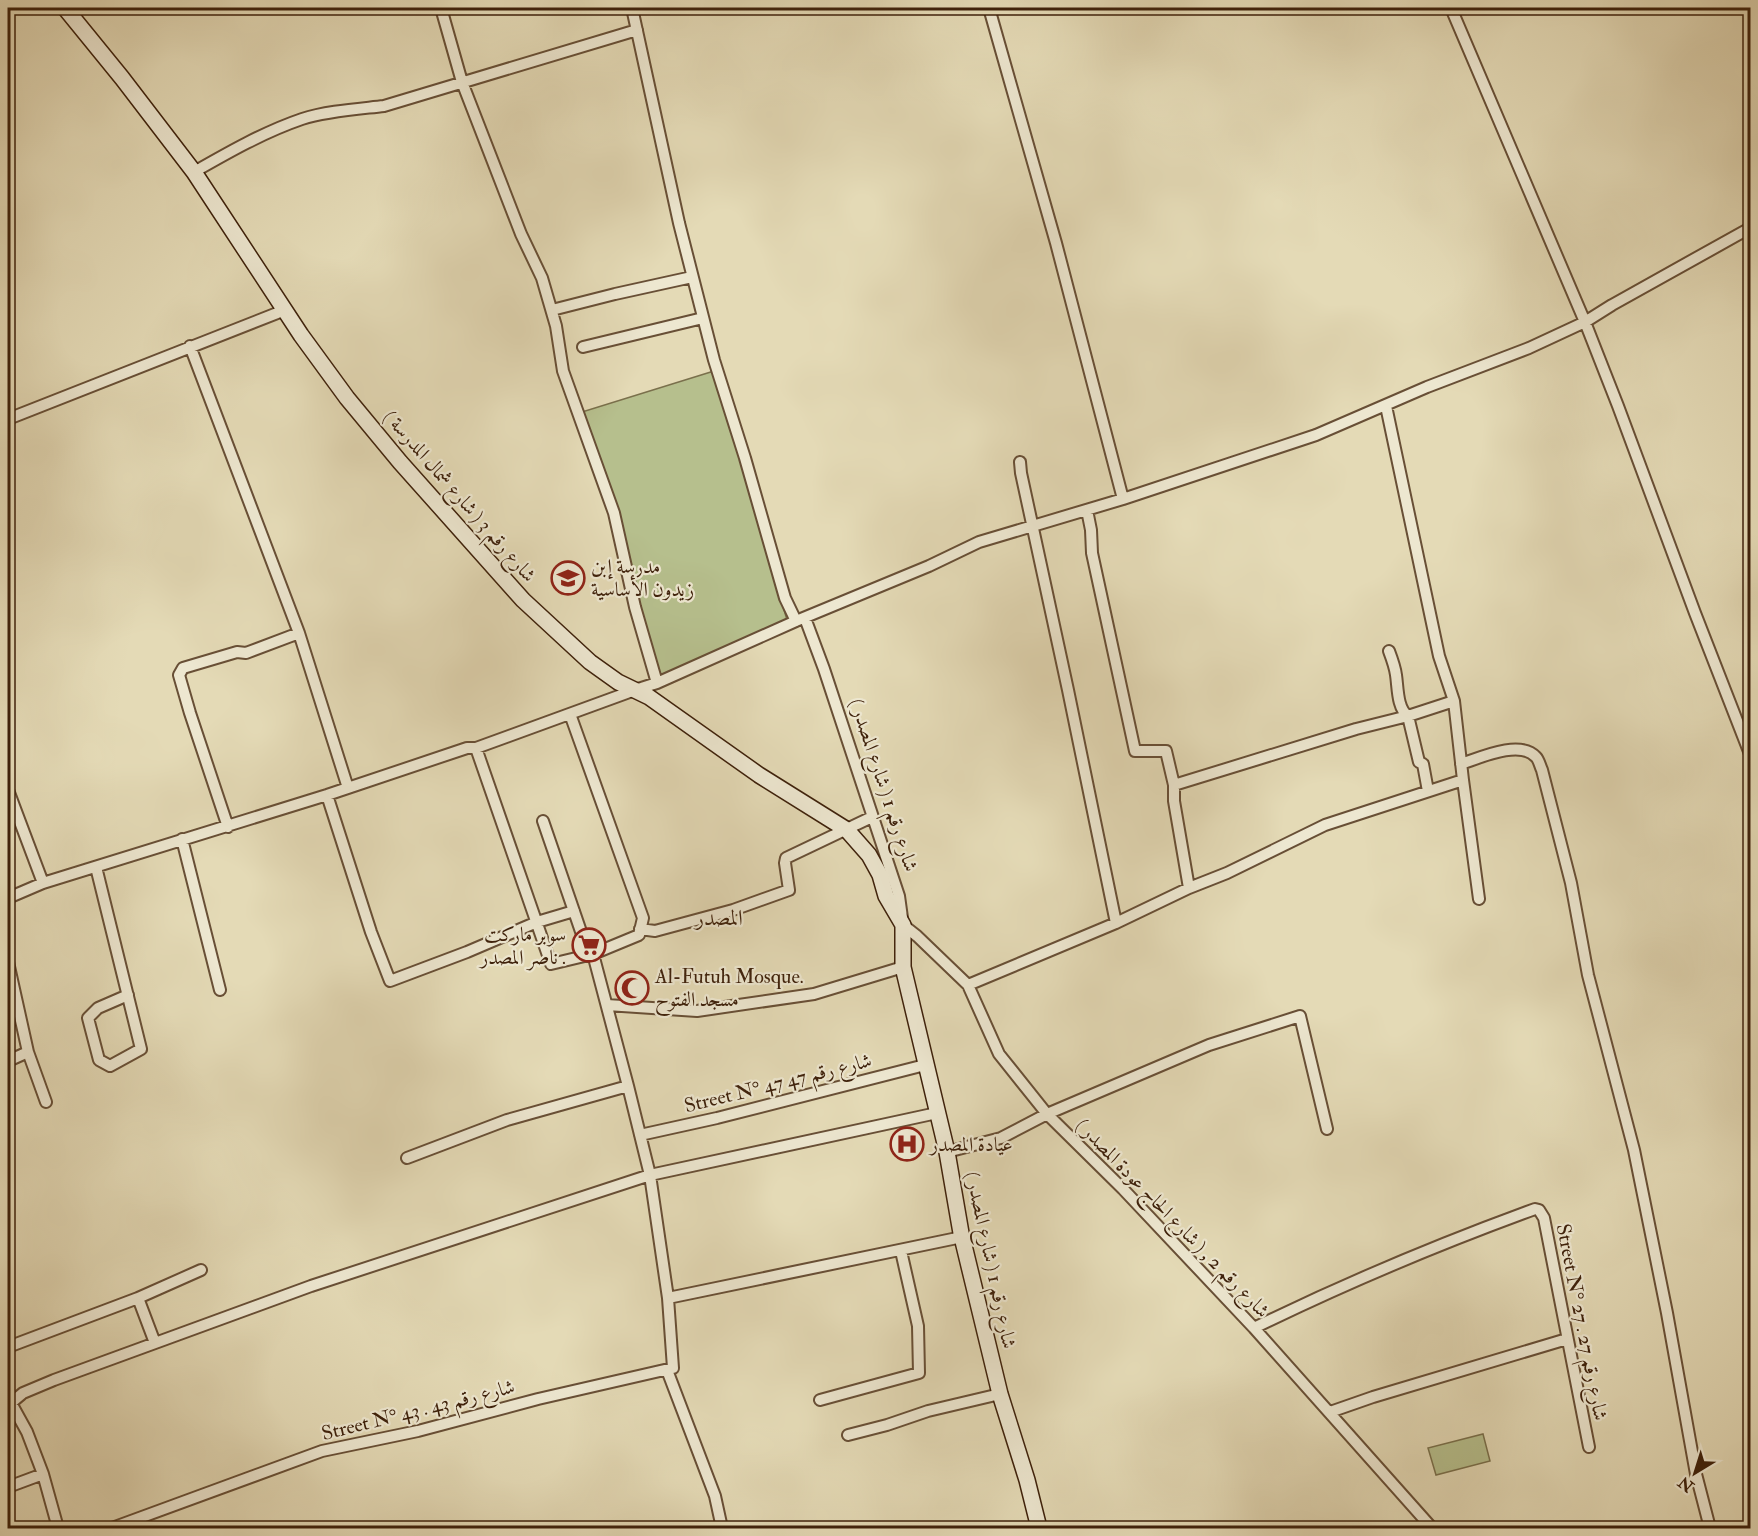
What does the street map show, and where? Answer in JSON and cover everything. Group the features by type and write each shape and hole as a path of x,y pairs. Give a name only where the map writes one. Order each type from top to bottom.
{"street":[{"name":"شارع رقم 3 ( شارع شمال المدرسة )","path":"65,8 194,172 301,335 347,398 414,478 523,600 590,662 618,682 635,690 759,776 848,830 869,855 880,875 886,896 903,925"},
{"path":"441,8 462,82 521,234 542,278 556,326 563,371 614,513 635,607 657,683"},
{"name":"شارع رقم 1 ( شارع المصدر )","path":"632,8 692,277 714,360 785,598 801,620 824,669 898,896 903,925 903,967 947,1152 962,1237 1000,1394 1027,1480 1039,1528"},
{"path":"989,8 1056,243 1123,499"},
{"path":"1451,8 1585,322 1750,754"},
{"path":"194,172 244,144 303,119 384,106 637,30"},
{"path":"8,898 43,884 327,795 467,748 476,748 657,683 980,542 1123,499 1316,435 1427,387 1529,348 1585,322 1750,228"},
{"path":"552,310 692,277"},
{"path":"8,419 285,310"},
{"path":"583,347 703,318"},
{"path":"190,346 299,633 348,788"},
{"path":"1386,406 1439,656 1454,701 1479,899"},
{"path":"1020,462 1116,923"},
{"path":"1087,510 1092,553 1135,751 1166,752 1174,785 1174,801 1189,888"},
{"path":"228,826 179,675 183,668 237,652 246,652 299,633"},
{"path":"1389,651 1395,665 1397,688 1404,713 1408,716 1419,762 1423,764 1428,791"},
{"path":"1174,785 1454,701"},
{"path":"476,748 550,964 591,954 639,935 643,918 570,714"},
{"path":"1461,764 1501,751 1521,748 1536,756 1542,770 1571,883 1587,975 1634,1150 1696,1473 1710,1528"},
{"path":"968,985 1116,923 1189,888 1227,873 1325,825 1463,780"},
{"path":"8,790 43,884"},
{"path":"327,795 371,932 390,981 537,922 574,911"},
{"path":"640,928 655,932 733,910 789,890 786,858 872,817"},
{"path":"543,822 591,954 628,1086 650,1175 668,1298 673,1368 667,1370 715,1496 722,1528"},
{"path":"182,840 220,990"},
{"path":"96,867 128,995 141,1049 110,1066 99,1060 88,1018 98,1008 128,995"},
{"name":"شارع رقم 2 , ( شارع الحاج عودة المصدر )","path":"903,925 968,985 999,1054 1047,1114 1123,1189 1254,1328 1432,1528"},
{"path":"8,962 28,1052 46,1102"},
{"path":"607,1005 698,1011 814,994 903,967"},
{"path":"947,1152 1001,1138 1047,1114 1209,1045 1300,1016 1327,1129"},
{"path":"8,1060 28,1052"},
{"name":"Street N° 47 شارع رقم 47","path":"640,1135 729,1115 925,1065"},
{"path":"407,1158 507,1120 628,1086"},
{"path":"58,1528 43,1474 27,1432 10,1403 23,1392 311,1286 650,1175 937,1113"},
{"name":"Street N° 27 . شارع رقم 27","path":"1254,1328 1465,1234 1535,1209 1539,1210 1544,1218 1589,1448"},
{"path":"668,1298 962,1237"},
{"path":"820,1401 919,1373 918,1326 901,1251"},
{"path":"8,1347 138,1298 201,1270"},
{"path":"138,1298 155,1343"},
{"path":"1330,1412 1567,1339"},
{"name":"Street N° 43 . شارع رقم 43","path":"112,1528 322,1451 418,1431 549,1396 667,1370"},
{"path":"848,1435 928,1411 1000,1394"},
{"path":"8,1487 43,1474"}],"green space":[{"path":"714,371 787,620 781,626 657,677 582,412"},
{"path":"1483,1434 1490,1461 1436,1475 1428,1448"}],"place":[{"name":"مدرسة إبن زيدون الأساسية","path":"568,578"},
{"name":"سوبر ماركت ناصر المصدر .","path":"589,945"},
{"name":"Al-Futuh Mosque. مسجد الفتوح","path":"632,988"},
{"name":"عيادة المصدر","path":"907,1144"}],"district":[{"name":"المصدر","path":"719,918"}]}
